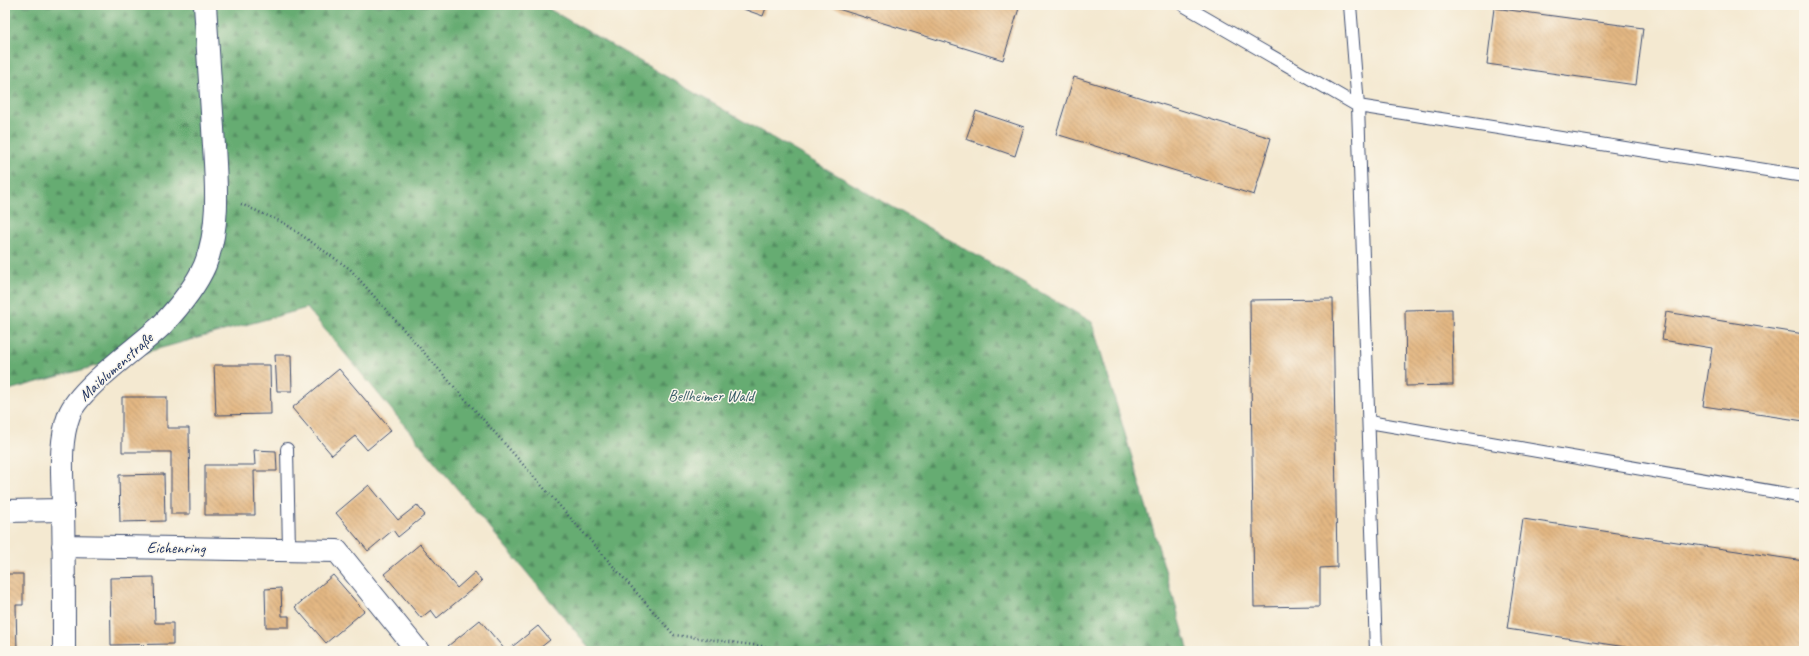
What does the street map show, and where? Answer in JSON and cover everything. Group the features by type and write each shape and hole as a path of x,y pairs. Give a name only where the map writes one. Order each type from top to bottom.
{"street":[{"name":"Maiblumenstraße","path":"64,651 62,463 65,428 69,414 76,400 164,323 194,284 205,265 211,243 216,194 205,5"},
{"path":"5,512 63,510"},
{"name":"Eichenring","path":"63,546 337,551 418,651"}],"lane":[{"path":"1183,5 1358,106 1804,176"},
{"path":"1350,5 1358,106 1376,651"},
{"path":"1369,422 1804,497"},
{"path":"287,449 288,550"}],"path":[{"path":"216,194 284,223 350,269 674,635 802,651"}],"green space":[{"name":"Bellheimer Wald","path":"5,5 542,5 1092,322 1189,651 592,651 307,308 5,391"}],"building":[{"path":"732,5 767,5 763,16"},
{"path":"825,5 1020,5 1003,60"},
{"path":"1804,5 1804,9 1786,6"},
{"path":"1494,8 1643,28 1636,85 1487,64"},
{"path":"1074,77 1271,138 1254,195 1056,134"},
{"path":"976,111 1024,127 1015,156 966,139"},
{"path":"1333,299 1337,567 1320,568 1320,606 1254,607 1250,300"},
{"path":"1452,309 1453,385 1406,386 1405,310"},
{"path":"1666,312 1804,334 1804,421 1703,406 1712,348 1662,340"},
{"path":"275,355 291,355 292,391 277,391"},
{"path":"214,365 270,365 271,414 216,415"},
{"path":"339,369 391,430 367,450 355,436 332,455 292,408"},
{"path":"122,397 167,397 167,428 189,428 190,514 171,514 171,452 122,452"},
{"path":"254,450 276,451 277,471 254,471 255,515 205,515 205,465 255,465"},
{"path":"164,474 165,521 120,522 119,475"},
{"path":"369,485 398,520 417,505 425,515 398,537 393,530 368,551 336,513"},
{"path":"1523,519 1804,561 1804,651 1652,651 1507,629"},
{"path":"420,544 457,588 475,572 482,581 437,618 431,610 421,618 384,574"},
{"path":"5,574 23,574 23,605 16,605 17,651 5,651"},
{"path":"333,575 364,611 326,643 295,607"},
{"path":"154,577 155,623 173,623 173,644 111,645 110,578"},
{"path":"281,588 282,616 289,616 289,627 266,627 265,589"},
{"path":"480,620 506,651 452,651 448,646"},
{"path":"538,626 550,640 536,651 507,651"}]}
